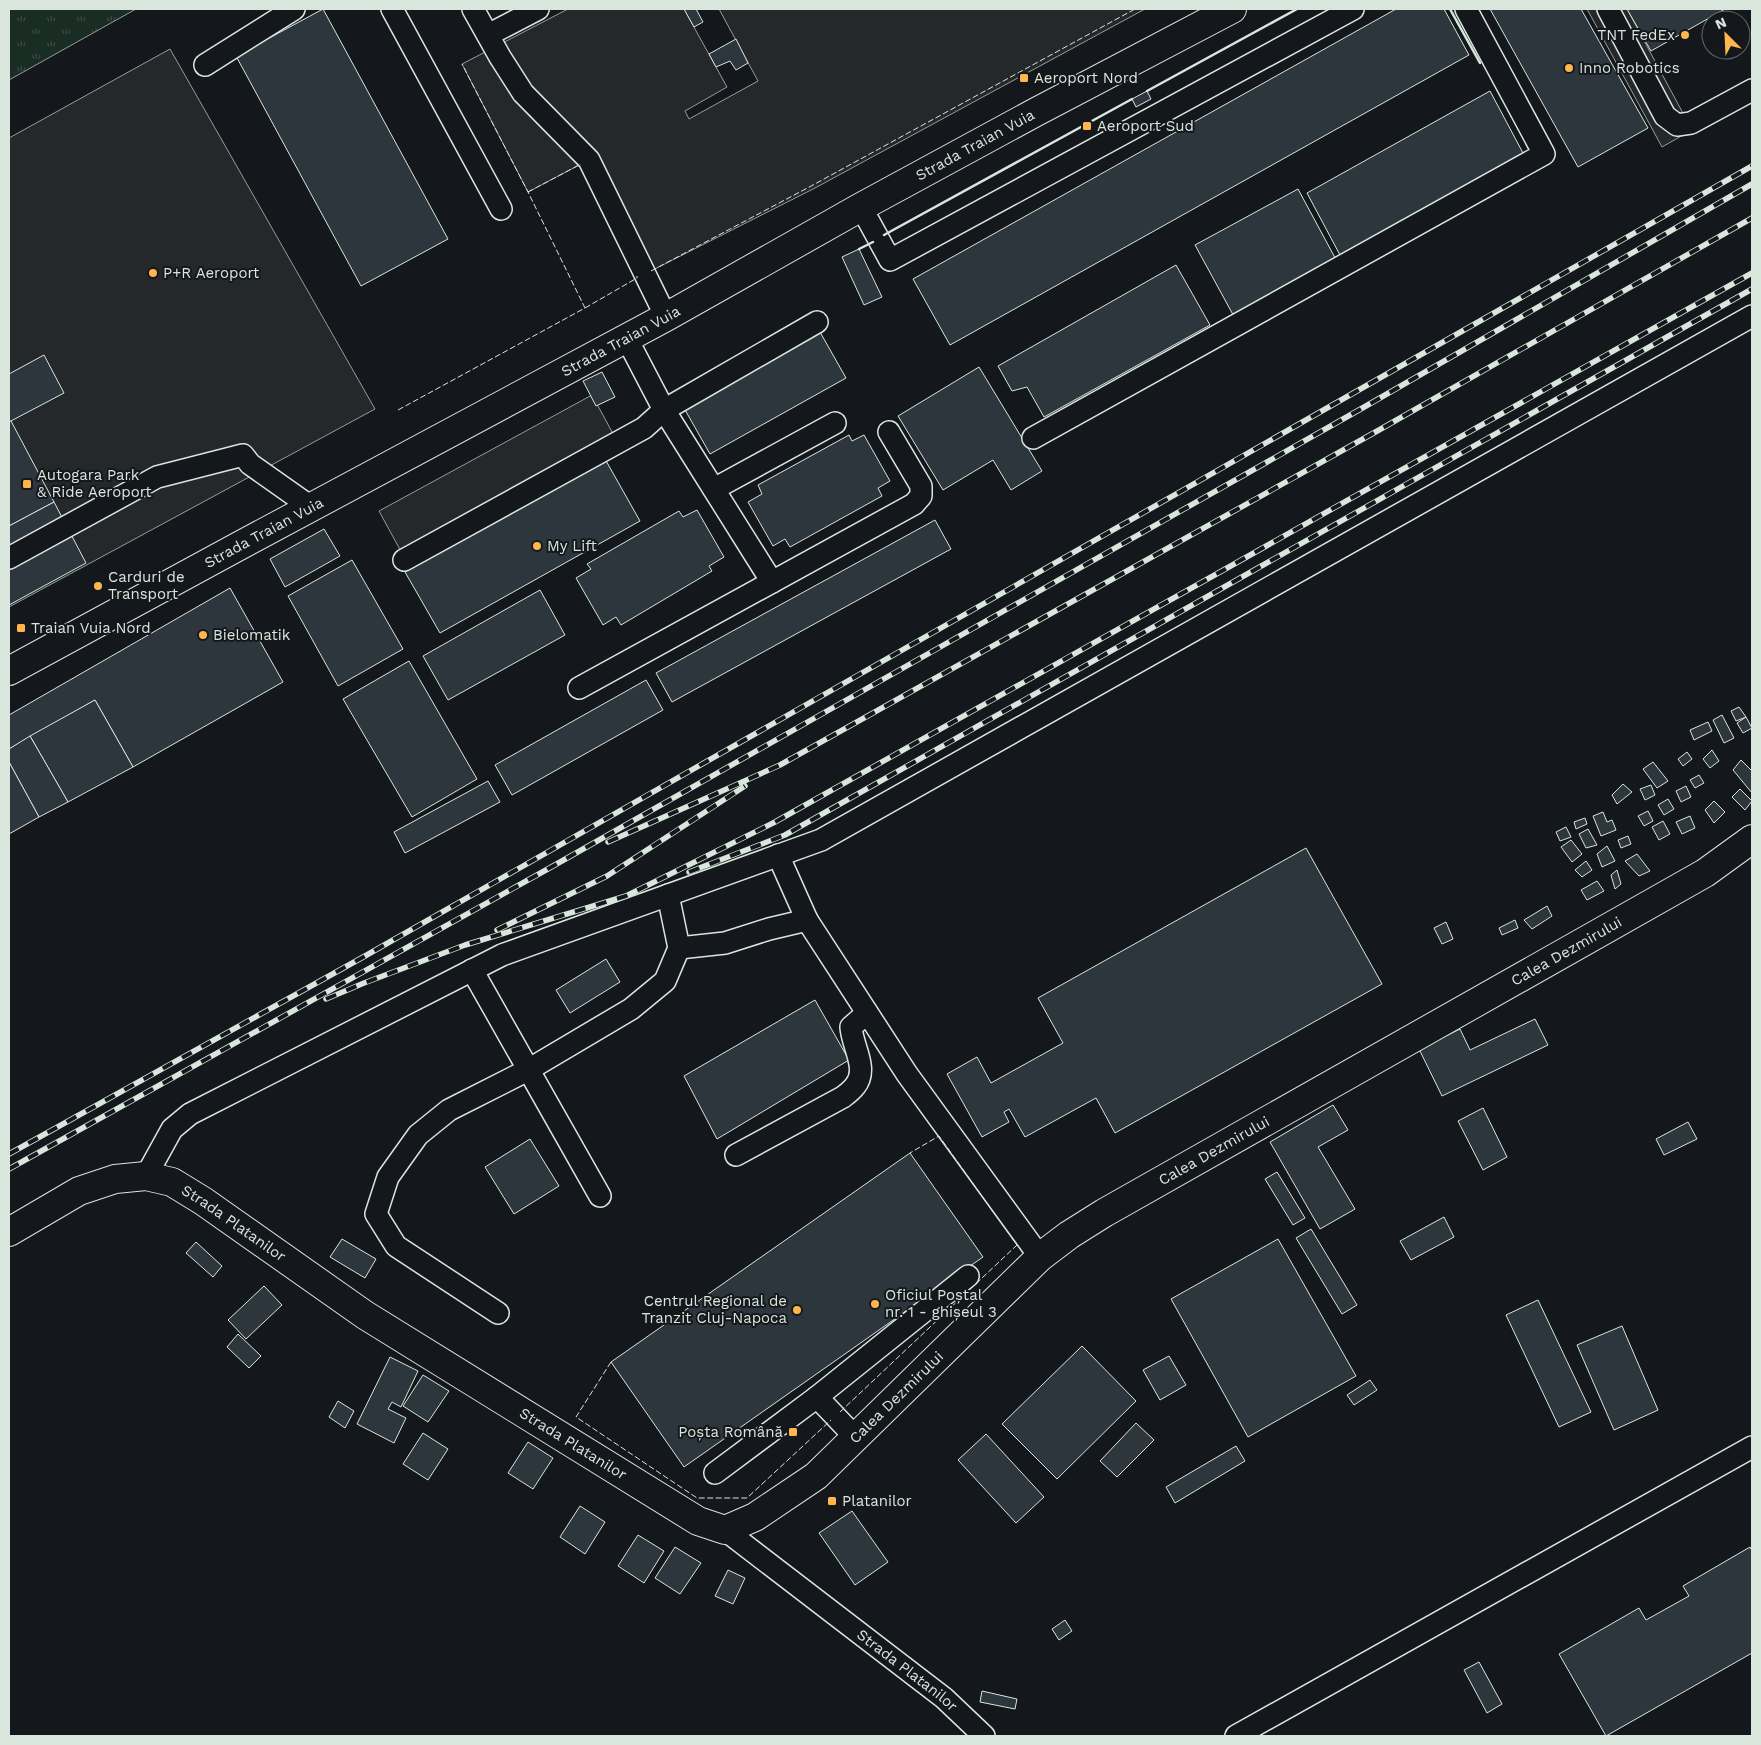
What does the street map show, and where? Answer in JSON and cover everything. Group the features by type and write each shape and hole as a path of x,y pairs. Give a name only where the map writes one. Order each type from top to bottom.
{"main road":[{"name":"Strada Traian Vuia","path":"9,671 666,317 861,207 1226,10"},
{"name":"Calea Dezmirului","path":"725,1530 755,1517 816,1476 1040,1257 1069,1235 1104,1213 1705,872 1752,839"},
{"name":"Strada Platanilor","path":"9,1232 79,1191 115,1179 146,1176 172,1182 203,1201 365,1315 698,1521 725,1530"}],"street":[{"path":"205,65 294,9"},
{"path":"392,9 501,209"},
{"path":"474,9 500,57 523,93 589,160 666,317"},
{"path":"488,35 538,9"},
{"path":"861,207 890,260 1354,9"},
{"path":"1033,438 1544,154 1466,9"},
{"path":"1608,9 1666,116 1677,126 1691,122 1752,90"},
{"path":"146,1176 172,1129 190,1114 502,955 821,840 1752,316"},
{"path":"404,560 644,428 664,410 817,322"},
{"path":"627,338 664,410 772,582"},
{"path":"714,489 835,423"},
{"path":"579,688 914,504 921,496 921,486 890,432"},
{"path":"9,558 157,476 243,455 250,464 311,507"},
{"path":"778,855 807,920 867,1013 907,1074 1040,1257"},
{"path":"498,1313 396,1246 376,1214 388,1177 418,1135 450,1110 528,1070 631,1009 665,981 679,948 668,895"},
{"path":"679,948 725,943 769,929 807,920"},
{"path":"472,970 600,1196"},
{"path":"736,1156 843,1098 856,1085 861,1072 851,1028 867,1013"},
{"path":"715,1473 817,1397 968,1276"},
{"path":"817,1397 855,1437"},
{"path":"1236,1736 1752,1447"},
{"name":"Strada Platanilor","path":"725,1530 944,1698 984,1736"}],"green space":[{"path":"9,9 136,9 9,80"}],"shaded area":[{"path":"568,9 684,9 727,87 685,111 689,119 758,81 719,9 1145,9 815,188 637,278 581,164 528,192 462,64"},
{"path":"1587,9 1627,9 1692,130 1662,147"},
{"name":"P+R Aeroport","path":"170,49 375,409 9,607 9,138"},
{"path":"592,395 617,441 404,557 379,511"}],"building":[{"path":"323,9 448,239 361,286 236,56"},
{"path":"684,9 696,9 703,22 694,27"},
{"path":"1396,9 1444,9 1469,55 950,345 913,279"},
{"name":"Inno Robotics","path":"1490,9 1581,9 1648,128 1578,167"},
{"path":"1627,9 1725,9 1701,10 1701,23 1651,51"},
{"path":"736,39 748,63 736,70 730,61 716,67 709,54"},
{"path":"1147,91 1151,99 1136,107 1132,99"},
{"path":"1490,91 1523,153 1340,255 1307,193"},
{"path":"1298,189 1340,267 1237,322 1195,245"},
{"path":"859,249 882,297 864,305 842,257"},
{"path":"1176,265 1210,325 1044,417 1027,387 1012,391 998,366"},
{"path":"820,332 846,378 710,454 684,408"},
{"path":"44,355 64,393 9,422 9,374"},
{"path":"979,367 1042,471 1011,490 993,460 943,490 898,416"},
{"path":"602,372 615,397 596,406 583,381"},
{"name":"Autogara Park & Ride Aeroport","path":"11,421 54,502 9,526 9,422"},
{"path":"849,435 852,441 864,435 890,481 878,488 882,496 790,547 785,539 773,546 748,502 762,494 758,485"},
{"path":"605,459 640,521 440,633 405,572"},
{"path":"54,502 86,563 9,605 9,526"},
{"path":"697,510 724,557 709,566 712,571 621,625 616,617 603,625 576,578 591,569 587,564 679,511 683,517"},
{"path":"935,520 951,549 672,702 656,673"},
{"path":"324,529 340,556 285,587 270,559"},
{"path":"352,560 403,649 338,686 288,596"},
{"name":"Bielomatik","path":"230,588 283,682 133,767 95,700 9,749 9,715"},
{"path":"540,590 565,635 448,700 423,656"},
{"path":"409,661 477,779 412,817 343,699"},
{"path":"646,680 663,710 512,795 495,765"},
{"path":"95,700 133,767 68,802 30,736"},
{"path":"1739,707 1746,717 1736,721 1731,711"},
{"path":"1722,715 1734,738 1724,743 1713,720"},
{"path":"1746,717 1752,728 1743,733 1737,723"},
{"path":"1708,722 1712,731 1694,740 1690,730"},
{"path":"30,736 68,802 39,817 9,762 9,749"},
{"path":"1712,750 1719,761 1710,768 1703,759"},
{"path":"1687,752 1692,759 1683,766 1678,759"},
{"path":"1741,760 1752,771 1752,793 1733,770"},
{"path":"9,762 39,817 9,834"},
{"path":"1653,762 1668,781 1657,788 1643,769"},
{"path":"1699,775 1704,783 1695,788 1690,780"},
{"path":"488,781 500,802 405,853 394,832"},
{"path":"1623,784 1632,792 1617,804 1612,795"},
{"path":"1651,785 1655,795 1645,800 1640,789"},
{"path":"1686,786 1691,797 1681,802 1676,791"},
{"path":"1740,789 1752,801 1745,810 1732,797"},
{"path":"1668,799 1674,809 1664,815 1658,805"},
{"path":"1714,801 1725,812 1714,823 1705,810"},
{"path":"1648,811 1653,821 1644,826 1638,816"},
{"path":"1603,812 1607,822 1612,820 1616,830 1601,836 1593,816"},
{"path":"1690,816 1695,828 1682,834 1676,822"},
{"path":"1585,818 1587,824 1576,829 1574,822"},
{"path":"1663,821 1670,834 1659,840 1652,827"},
{"path":"1566,827 1571,837 1560,841 1556,832"},
{"path":"1588,829 1597,845 1586,848 1579,834"},
{"path":"1628,836 1631,844 1621,848 1618,840"},
{"path":"1571,840 1582,854 1572,862 1561,847"},
{"path":"1607,846 1615,861 1602,867 1597,854"},
{"path":"1306,848 1382,984 1115,1133 1096,1098 1025,1137 1009,1109 1004,1112 1009,1122 982,1137 947,1074 977,1057 991,1083 1063,1043 1038,998"},
{"path":"1637,854 1650,871 1639,876 1625,861"},
{"path":"1586,861 1592,870 1582,877 1575,870"},
{"path":"1617,870 1621,884 1615,889 1611,875"},
{"path":"1597,881 1604,891 1587,900 1581,890"},
{"path":"1547,906 1552,916 1532,929 1524,920"},
{"path":"1515,920 1518,928 1502,935 1499,928"},
{"path":"1446,922 1453,939 1442,944 1434,928"},
{"path":"606,959 620,982 570,1013 556,990"},
{"path":"815,1000 849,1060 717,1139 684,1076"},
{"path":"1535,1019 1548,1045 1442,1096 1419,1049 1460,1029 1470,1050"},
{"path":"1333,1105 1348,1130 1318,1147 1355,1209 1320,1229 1270,1142"},
{"path":"1483,1108 1507,1157 1483,1170 1458,1121"},
{"path":"1688,1122 1697,1139 1664,1155 1656,1139"},
{"path":"530,1139 559,1186 514,1214 485,1167"},
{"name":"Centrul Regional de Tranzit Cluj-Napoca","path":"910,1153 983,1257 684,1467 611,1362"},
{"path":"1277,1172 1305,1218 1293,1225 1265,1179"},
{"path":"1444,1217 1454,1237 1411,1260 1400,1241"},
{"path":"1311,1229 1357,1305 1342,1314 1296,1238"},
{"path":"342,1239 376,1259 365,1278 330,1257"},
{"path":"1278,1239 1356,1376 1248,1437 1171,1299"},
{"path":"196,1242 222,1266 213,1277 186,1253"},
{"path":"264,1286 282,1305 246,1339 228,1320"},
{"path":"1538,1300 1591,1412 1559,1427 1506,1315"},
{"path":"1622,1326 1658,1410 1614,1430 1577,1345"},
{"path":"238,1334 261,1356 249,1368 227,1347"},
{"path":"1082,1346 1136,1401 1057,1479 1002,1424"},
{"path":"1169,1356 1186,1385 1160,1400 1143,1370"},
{"path":"390,1357 418,1371 401,1407 392,1402 388,1409 406,1418 394,1443 357,1424"},
{"path":"423,1375 449,1391 428,1422 403,1406"},
{"path":"1370,1380 1377,1390 1354,1405 1347,1395"},
{"path":"338,1401 354,1411 345,1428 329,1417"},
{"path":"1136,1423 1154,1440 1117,1477 1100,1461"},
{"path":"423,1433 448,1449 428,1480 403,1464"},
{"path":"986,1434 1044,1497 1016,1523 958,1460"},
{"path":"528,1442 553,1458 533,1489 508,1473"},
{"path":"1236,1446 1245,1461 1175,1503 1166,1487"},
{"path":"580,1506 605,1522 585,1554 560,1537"},
{"path":"852,1511 888,1562 855,1585 819,1533"},
{"path":"638,1535 664,1551 644,1583 618,1566"},
{"path":"675,1547 701,1563 680,1594 655,1578"},
{"path":"1750,1547 1752,1551 1752,1653 1606,1736 1559,1654 1639,1608 1646,1620 1689,1596 1683,1586"},
{"path":"728,1570 745,1578 733,1604 715,1596"},
{"path":"1065,1620 1072,1631 1059,1640 1052,1629"},
{"path":"1479,1662 1502,1704 1487,1713 1464,1670"},
{"path":"982,1691 1017,1699 1015,1709 980,1702"}],"railway":[{"path":"9,1154 365,956 1752,166"},
{"path":"9,1169 546,870 1359,410 1752,184"},
{"path":"608,842 780,765 1379,430 1752,218"},
{"path":"326,999 465,945 626,896 775,822 1752,273"},
{"path":"689,872 785,835 1752,289"},
{"path":"497,930 607,876 745,786"}],"fence":[{"path":"651,271 1135,9"},
{"path":"398,410 585,308 462,64"},
{"path":"528,192 581,164"},
{"path":"585,308 637,278 637,276"},
{"path":"840,1412 1017,1245 939,1136 910,1153"},
{"path":"611,1362 576,1417 697,1498 747,1498 831,1420"}],"wall":[{"path":"1147,91 1297,9"},
{"path":"1450,9 1480,63"},
{"path":"884,235 1132,99"},
{"path":"859,249 873,242"}],"place":[{"name":"TNT FedEx","path":"1685,35"},
{"name":"Inno Robotics","path":"1569,68"},
{"name":"Aeroport Nord","path":"1024,78"},
{"name":"Aeroport Sud","path":"1087,126"},
{"name":"P+R Aeroport","path":"153,273"},
{"name":"Autogara Park & Ride Aeroport","path":"27,484"},
{"name":"My Lift","path":"537,546"},
{"name":"Carduri de Transport","path":"98,586"},
{"name":"Traian Vuia Nord","path":"21,628"},
{"name":"Bielomatik","path":"203,635"},
{"name":"Oficiul Poștal nr. 1 - ghișeul 3","path":"875,1304"},
{"name":"Centrul Regional de Tranzit Cluj-Napoca","path":"797,1310"},
{"name":"Poșta Română","path":"793,1432"},
{"name":"Platanilor","path":"832,1501"}]}
